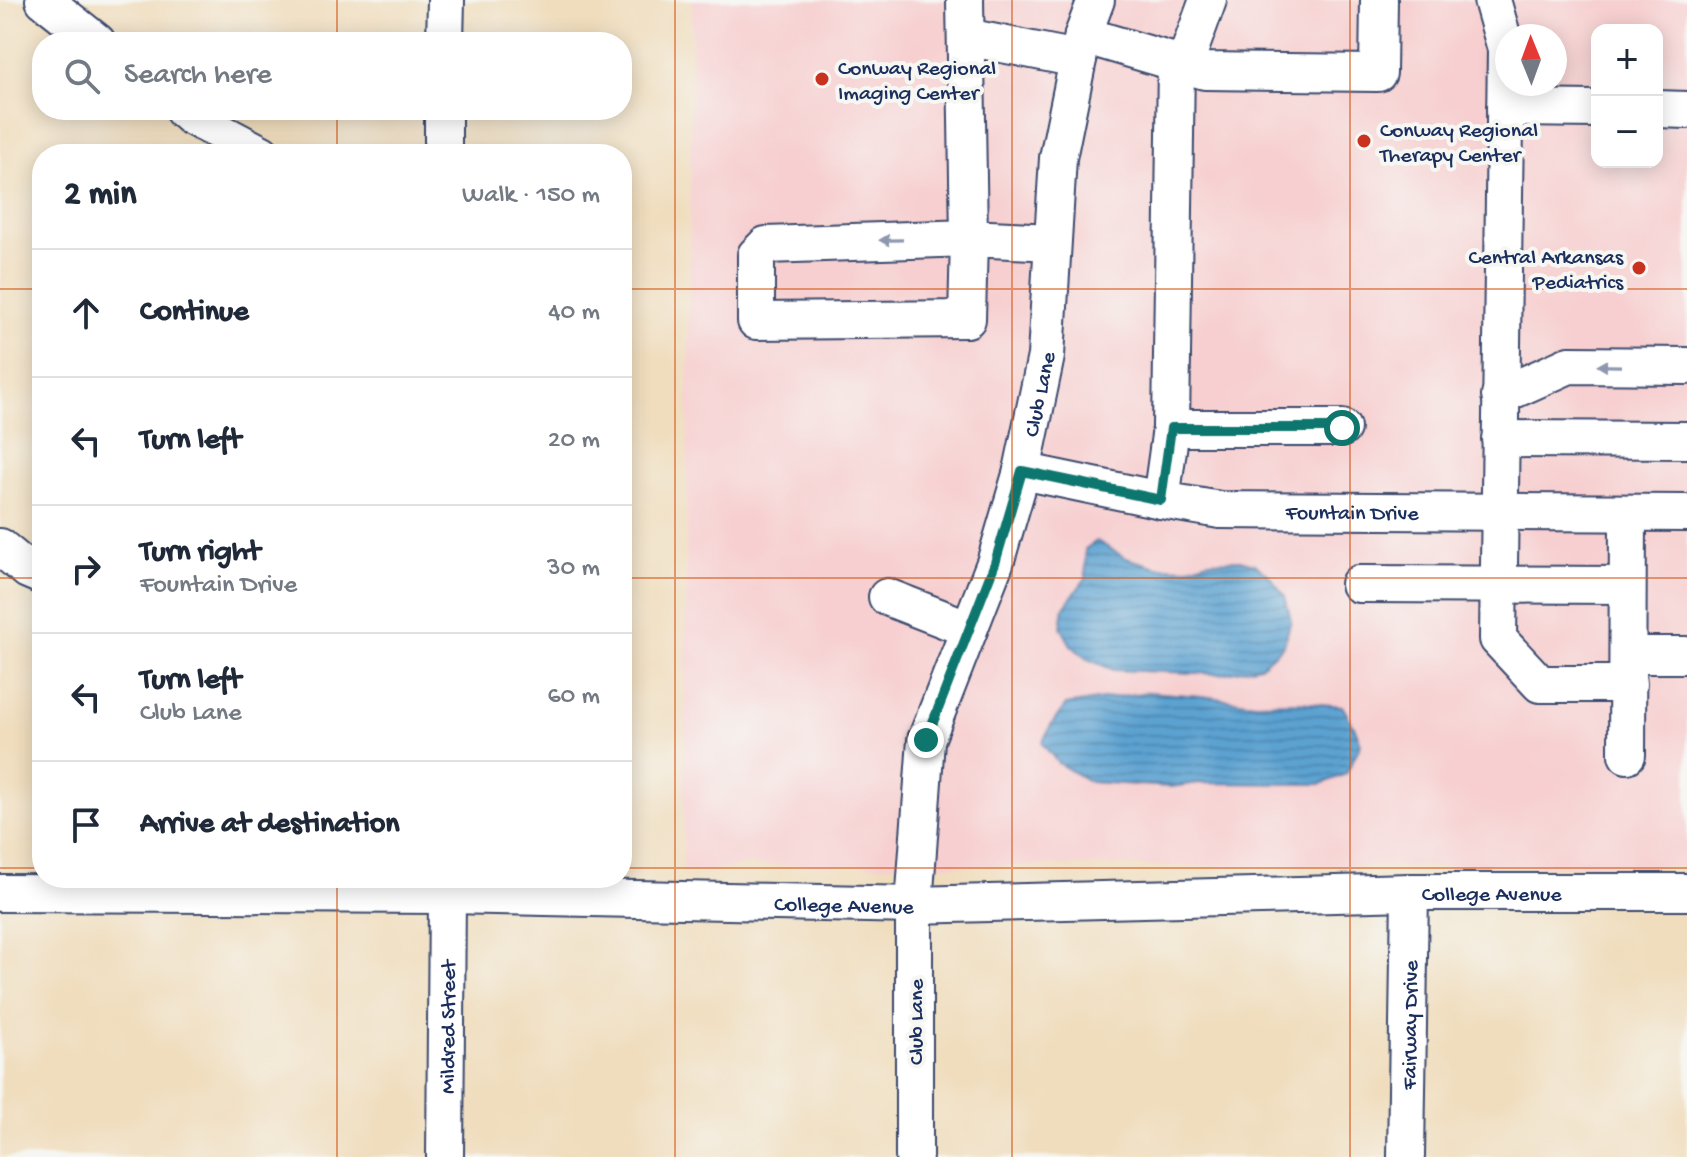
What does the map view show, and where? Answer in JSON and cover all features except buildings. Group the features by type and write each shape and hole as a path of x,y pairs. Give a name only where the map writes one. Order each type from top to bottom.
{"street":[{"path":"44,0 84,32"},
{"path":"445,32 446,0"},
{"path":"965,0 969,238 967,319 756,321 756,255 766,245 969,238 1052,242"},
{"name":"Club Lane","path":"914,1157 914,905 926,740 995,563 1022,471 1046,356 1058,158 1081,47 1096,0"},
{"path":"1161,500 1171,428 1180,65 1208,0"},
{"path":"966,37 1081,47 1205,71 1378,73 1379,0"},
{"path":"1492,0 1506,49 1498,639 1540,684 1628,670 1687,655"},
{"path":"1505,108 1591,109"},
{"path":"1663,109 1687,110"},
{"path":"198,120 243,144"},
{"path":"443,120 443,144"},
{"path":"1500,396 1569,365 1687,366"},
{"path":"1171,428 1342,428"},
{"path":"1500,439 1687,440"},
{"name":"Fountain Drive","path":"1022,471 1220,510 1687,513"},
{"path":"1627,755 1628,513"},
{"path":"0,547 32,572"},
{"path":"1359,584 1627,585"},
{"path":"887,597 969,629"},
{"name":"College Avenue","path":"0,893 447,895 914,905 1410,892 1687,892"},
{"name":"Fairway Drive","path":"1406,1157 1410,892"},
{"name":"Mildred Street","path":"445,1157 447,895"}],"shaded area":[{"path":"692,0 1687,0 1687,867 742,865 710,872 683,871"}],"water":[{"path":"1097,541 1126,558 1157,567 1187,568 1208,561 1240,560 1254,564 1268,574 1285,596 1291,620 1284,645 1260,666 1221,674 1114,670 1087,659 1071,645 1061,627 1064,607 1086,578 1085,549"},
{"path":"1148,692 1255,703 1299,702 1342,706 1361,744 1346,774 1321,784 1198,783 1171,787 1090,782 1058,763 1042,743 1066,705"}],"place":[{"name":"Conway Regional Imaging Center","path":"822,79"},
{"name":"Conway Regional Therapy Center","path":"1364,141"},
{"name":"Central Arkansas Pediatrics","path":"1639,268"}],"route":[{"path":"926,740 995,563 1022,471 1161,500 1171,428 1342,428"}]}
